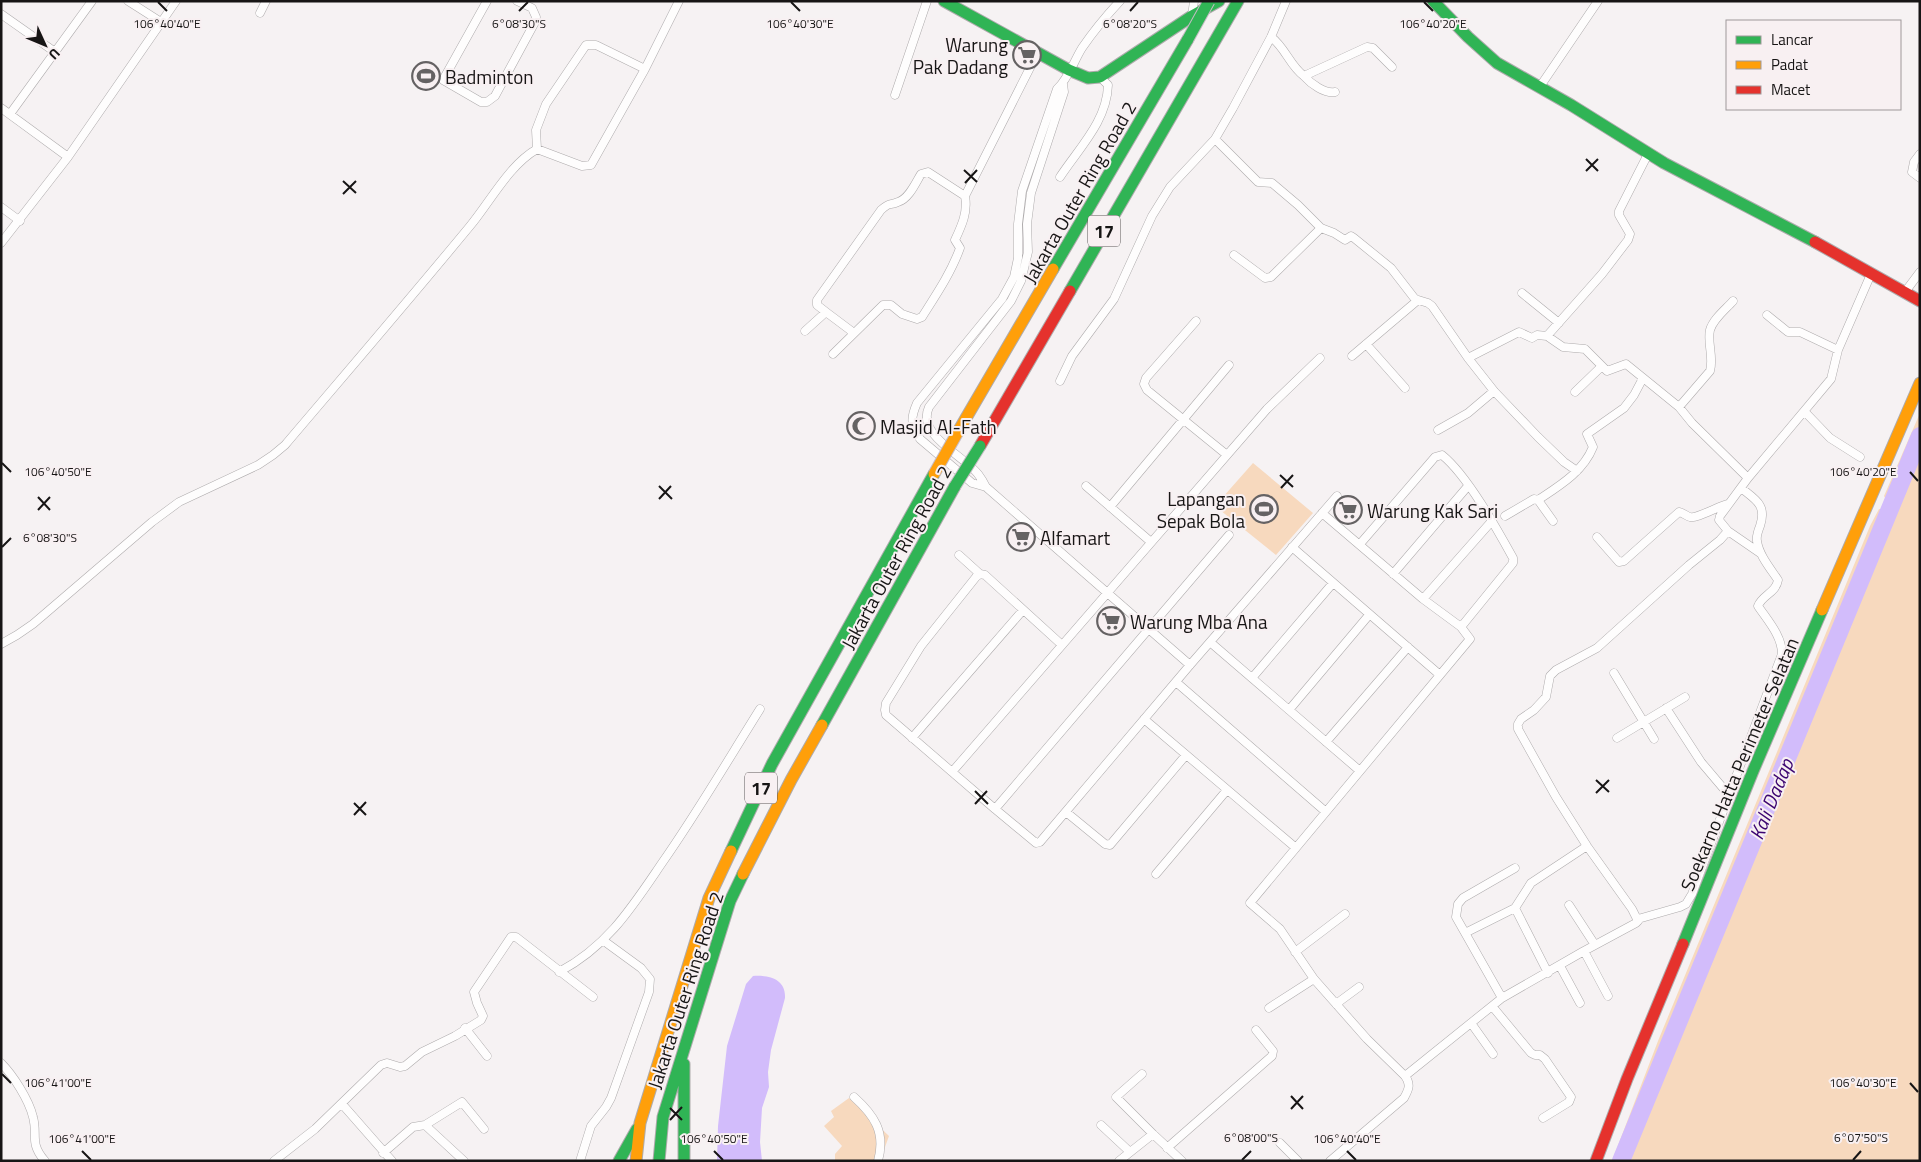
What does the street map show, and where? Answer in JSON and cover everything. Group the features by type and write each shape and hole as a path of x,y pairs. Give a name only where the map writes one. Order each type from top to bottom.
{"main road":[{"path":"944,1 1037,54 1088,78 1100,77 1192,16 1219,1"},
{"name":"Jakarta Outer Ring Road 2","path":"636,1161 640,1124 709,898 772,764 959,430 1209,1"},
{"name":"Jakarta Outer Ring Road 2","path":"659,1161 663,1117 730,901 791,780 956,486 1238,1"},
{"path":"1433,1 1468,37 1497,63 1571,105 1648,154 1808,238 1920,301"},
{"name":"Soekarno Hatta Perimeter Selatan","path":"1596,1161 1626,1079 1753,771 1920,382"},
{"path":"683,1052 684,1161"},
{"path":"618,1161 640,1124"}],"street":[{"path":"10,114 92,1"},
{"path":"128,1 161,22"},
{"path":"1,243 68,157 176,1"},
{"path":"260,13 266,1"},
{"path":"487,1 443,80 481,102 487,102 495,96 535,22 536,17 532,8 517,1"},
{"path":"537,149 582,166 591,165 645,69 679,1"},
{"path":"895,95 927,1"},
{"path":"986,487 972,483 920,439 911,417 917,403 1002,298 1014,277 1018,258 1018,224 1022,191 1046,118 1058,89 1063,84 1069,70 1088,40 1120,1"},
{"path":"1192,16 1194,1"},
{"path":"1060,382 1072,356 1114,299 1152,216 1165,195 1214,139 1233,108 1271,36 1286,1"},
{"path":"1539,88 1598,1"},
{"path":"1,14 55,52"},
{"path":"1271,36 1280,44 1287,56 1308,80 1327,92 1336,92"},
{"path":"537,149 536,130 546,104 586,44 596,45 645,69"},
{"path":"1304,76 1367,47 1372,48 1392,67"},
{"path":"964,196 1037,54"},
{"path":"1060,177 1073,157 1090,137 1101,112 1108,94 1108,84 1100,77"},
{"path":"1063,84 1064,92 1031,193 1027,224 1028,252 1021,281 1011,301 941,390 925,414 926,421 930,431 978,474 986,487 1190,665"},
{"path":"1,108 68,157"},
{"path":"1214,139 1258,182 1272,183 1321,228 1345,240 1351,236 1365,244 1392,268 1409,294 1432,306 1468,358 1494,391 1564,462 1577,470"},
{"path":"1,644 33,624 152,522 179,502 258,465 285,445 471,225 518,164 537,149"},
{"path":"1547,336 1602,274 1628,240 1630,234 1619,215 1619,211 1648,154"},
{"path":"1920,154 1914,162 1912,172 1920,178"},
{"path":"833,354 883,305 891,305 902,314 917,319 922,317 946,279 958,254 960,248 955,240 964,221 967,207 964,196 944,180 928,172 921,174 906,197 899,202 889,203 880,210 817,300 817,304 854,333"},
{"path":"1,207 20,221"},
{"path":"1234,255 1265,278 1271,277 1321,228"},
{"path":"1905,292 1920,272"},
{"path":"1760,553 1728,531 1719,520 1720,516 1748,478 1831,379 1838,350 1871,274"},
{"path":"1522,294 1559,323"},
{"path":"1352,356 1418,300"},
{"path":"1678,407 1710,371 1712,364 1710,330 1733,301"},
{"path":"805,331 826,312"},
{"path":"1767,315 1788,332 1800,332 1838,350"},
{"path":"1196,321 1146,378 1144,384 1147,390 1226,456"},
{"path":"1468,358 1519,332 1532,338 1538,335 1547,336 1563,346 1585,349 1607,371 1621,364 1626,364 1678,407 1748,478"},
{"path":"1366,344 1405,388"},
{"path":"952,772 1267,409 1320,358"},
{"path":"1110,507 1229,365"},
{"path":"1575,392 1602,366"},
{"path":"1505,516 1529,501 1538,500 1571,477 1593,447 1587,434 1624,408 1634,396 1643,378"},
{"path":"1438,430 1468,413 1494,391"},
{"path":"1805,412 1830,438 1860,457"},
{"path":"1360,544 1435,457 1442,455 1468,486 1513,558 1513,563 1460,627"},
{"path":"1086,486 1151,542"},
{"path":"1392,574 1468,486"},
{"path":"1405,1076 1502,998 1636,923 1638,919 1686,904 1692,894 1782,654 1782,648 1777,635 1758,606 1762,598 1773,591 1778,580 1760,553 1756,538 1763,510 1760,504 1741,488"},
{"path":"980,574 921,646 886,703 884,710 886,715 912,738 1038,843 1337,496"},
{"path":"1538,500 1553,521"},
{"path":"1597,537 1619,562 1624,561 1679,512 1692,518 1728,504"},
{"path":"1322,513 1360,544 1392,574 1460,627 1470,639 1250,903 1280,929 1314,979 1409,1081 1408,1091 1404,1098 1330,1161"},
{"path":"1423,599 1491,522"},
{"path":"1638,919 1587,846 1556,797 1518,729 1518,724 1521,719 1534,710 1546,697 1550,676 1556,670 1597,648 1728,531"},
{"path":"995,809 1229,535"},
{"path":"1292,548 1440,675"},
{"path":"960,555 980,574 985,575 1062,645"},
{"path":"1252,678 1333,583"},
{"path":"912,738 1023,610"},
{"path":"1289,710 1369,614"},
{"path":"1210,642 1360,771"},
{"path":"1326,742 1408,647"},
{"path":"1614,673 1654,738"},
{"path":"1176,682 1326,812"},
{"path":"1618,738 1685,697"},
{"path":"1666,708 1701,762 1729,795"},
{"path":"559,972 575,963 604,941 623,919 686,828 760,709"},
{"path":"1144,719 1296,848"},
{"path":"1066,812 1105,844 1110,845 1186,755"},
{"path":"1156,874 1227,790"},
{"path":"1465,933 1515,908 1525,890 1536,878 1587,846"},
{"path":"1502,998 1456,918 1458,904 1463,898 1515,868"},
{"path":"1569,905 1595,945"},
{"path":"1515,908 1548,972"},
{"path":"1295,952 1345,914"},
{"path":"274,1161 315,1129 381,1066 387,1063 400,1067 406,1066 422,1052 455,1036 465,1028 481,1020 484,1016 474,992 512,937 516,937 593,997"},
{"path":"580,1161 591,1126 611,1098 649,992 650,979 641,968 604,941"},
{"path":"1584,951 1608,996"},
{"path":"1560,966 1580,1003"},
{"path":"1269,1008 1314,979"},
{"path":"1336,1004 1359,987"},
{"path":"1492,1006 1531,1053 1540,1055 1545,1059 1571,1097 1568,1102 1542,1118"},
{"path":"1471,1023 1493,1054"},
{"path":"465,1028 487,1056"},
{"path":"1167,1148 1272,1056 1273,1051 1256,1030"},
{"path":"1,1063 15,1081 33,1115 35,1145 45,1161"},
{"path":"1142,1074 1116,1097 1182,1161"},
{"path":"854,1097 869,1110 877,1125 882,1149 878,1161"},
{"path":"384,1152 414,1127 425,1125 462,1102 484,1129"},
{"path":"342,1104 392,1161"},
{"path":"425,1125 464,1161"},
{"path":"1101,1125 1130,1152"},
{"path":"1119,1161 1153,1134"},
{"path":"1280,1143 1298,1161"}],"shaded area":[{"path":"1920,413 1920,1161 1612,1161 1658,1041 1870,526 1879,509 1885,509 1888,503 1884,496"},
{"name":"Lapangan Sepak Bola","path":"1253,463 1313,513 1276,555 1215,506"},
{"path":"753,976 765,976 780,982 785,992 771,1050 768,1072 769,1087 762,1108 760,1142 762,1161 717,1161 718,1126 727,1046 746,984"},
{"path":"849,1098 889,1136 880,1161 835,1161 835,1154 842,1146 824,1126 834,1117 831,1111"}],"waterway":[{"name":"Kali Dadap","path":"1621,1161 1920,436"}],"traffic: fast":[{"path":"944,1 1069,70 1088,78 1100,77 1192,16 1219,1"},
{"path":"1188,39 1209,1"},
{"path":"1070,291 1238,1"},
{"path":"1433,1 1468,37 1497,63 1571,105 1664,163 1815,242"},
{"path":"1053,269 1188,39"},
{"path":"955,486 980,446"},
{"path":"731,851 772,764 934,474"},
{"path":"822,725 955,486"},
{"path":"1683,944 1753,771 1822,610"},
{"path":"659,1161 663,1117 730,901 743,874"},
{"path":"684,1064 684,1161"},
{"path":"619,1161 637,1129"}],"traffic: slow":[{"path":"959,430 1053,269"},
{"path":"1822,610 1920,383"},
{"path":"934,474 959,430"},
{"path":"743,874 791,780 822,725"},
{"path":"636,1161 640,1123 709,898 731,851"}],"traffic: jam":[{"path":"1815,242 1920,301"},
{"path":"980,446 1070,291"},
{"path":"1596,1161 1627,1079 1683,944"}],"place":[{"name":"Warung Pak Dadang","path":"1027,55"},
{"name":"Badminton","path":"426,76"},
{"name":"Masjid Al-Fath","path":"861,426"},
{"name":"Lapangan Sepak Bola","path":"1264,509"},
{"name":"Warung Kak Sari","path":"1348,510"},
{"name":"Alfamart","path":"1021,537"},
{"name":"Warung Mba Ana","path":"1111,621"}]}
